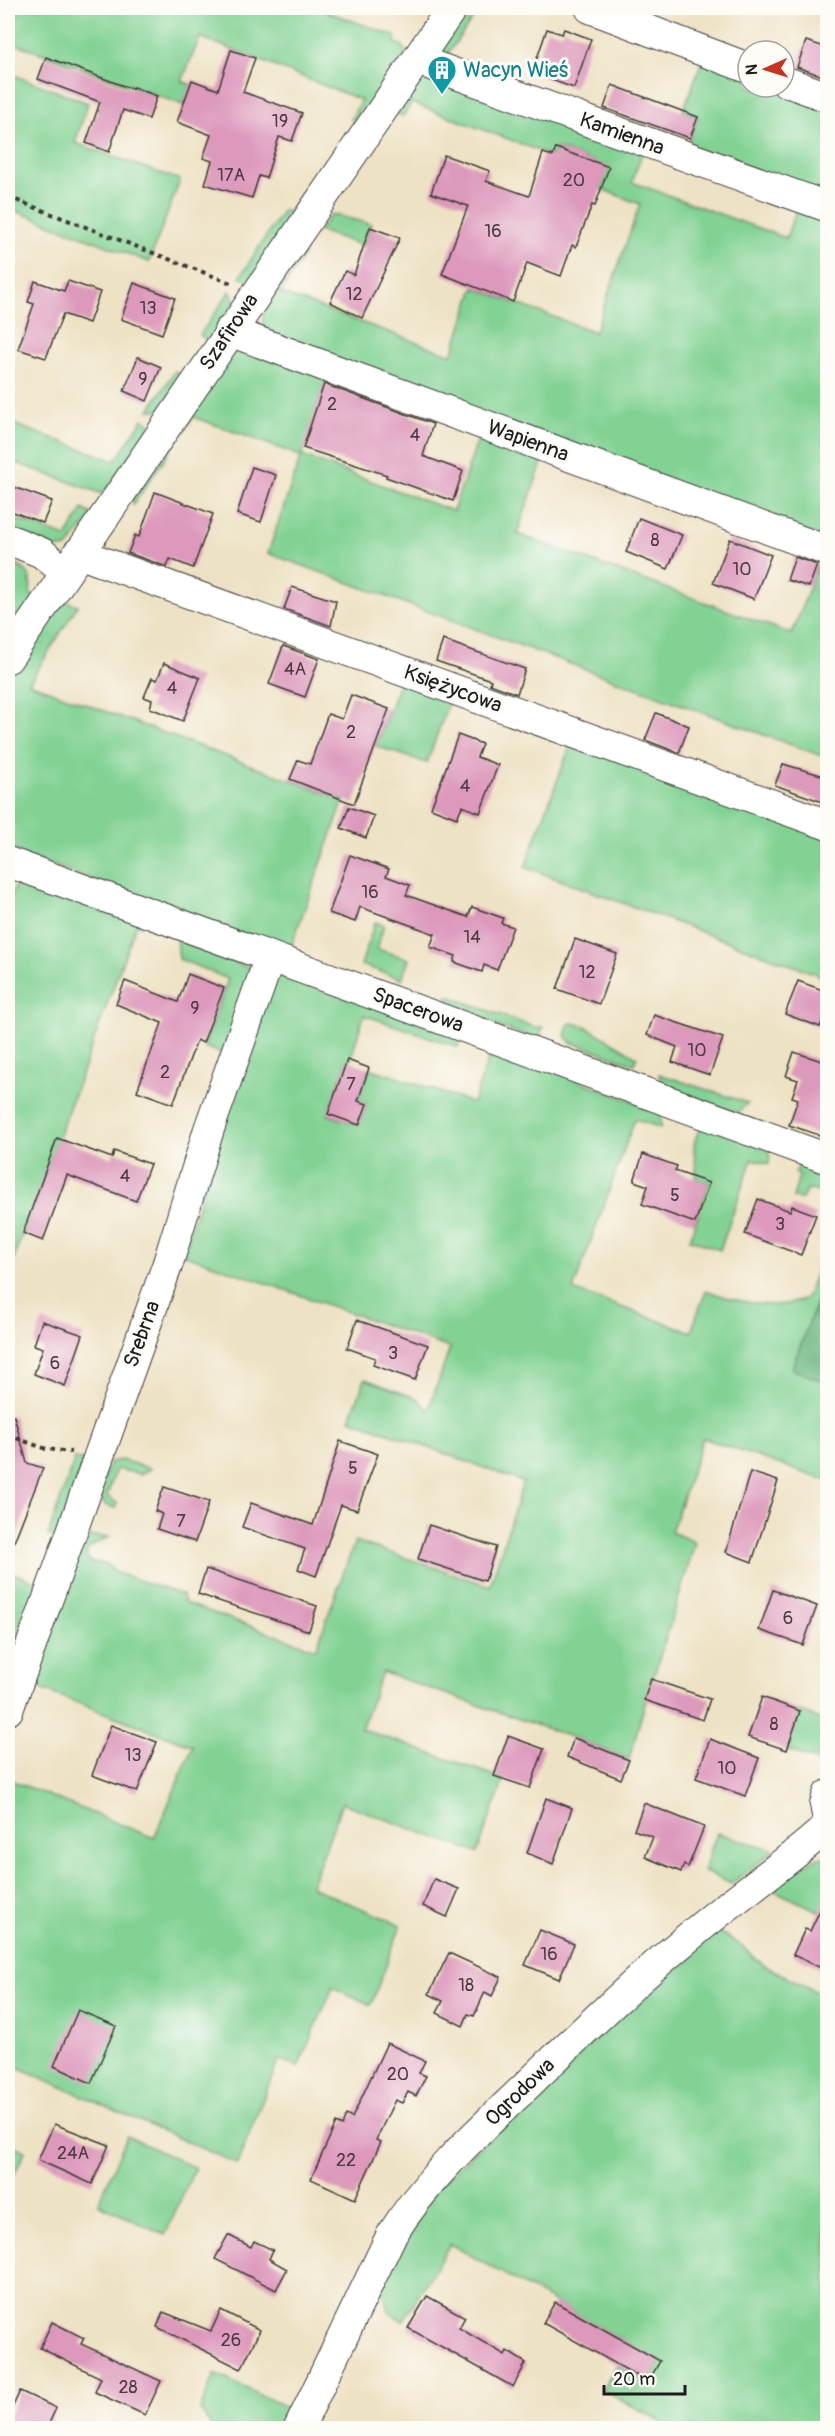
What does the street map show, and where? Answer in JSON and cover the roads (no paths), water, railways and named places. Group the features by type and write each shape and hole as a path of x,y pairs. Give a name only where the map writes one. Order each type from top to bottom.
{"street":[{"name":"Szafirowa","path":"8,658 229,331 452,8"},
{"path":"590,8 736,63"},
{"name":"Kamienna","path":"417,60 828,207"},
{"path":"796,85 828,97"},
{"name":"Wapienna","path":"229,331 828,550"},
{"name":"Księżycowa","path":"8,539 42,553 828,825"},
{"name":"Spacerowa","path":"8,862 828,1159"},
{"name":"Srebrna","path":"8,1710 168,1263 209,1129 270,957"},
{"name":"Ogrodowa","path":"299,2428 391,2236 448,2160 637,1980 698,1929 799,1852 828,1824 825,1804 828,1795"}],"place":[{"name":"Wacyn Wieś","path":"442,96"}]}
